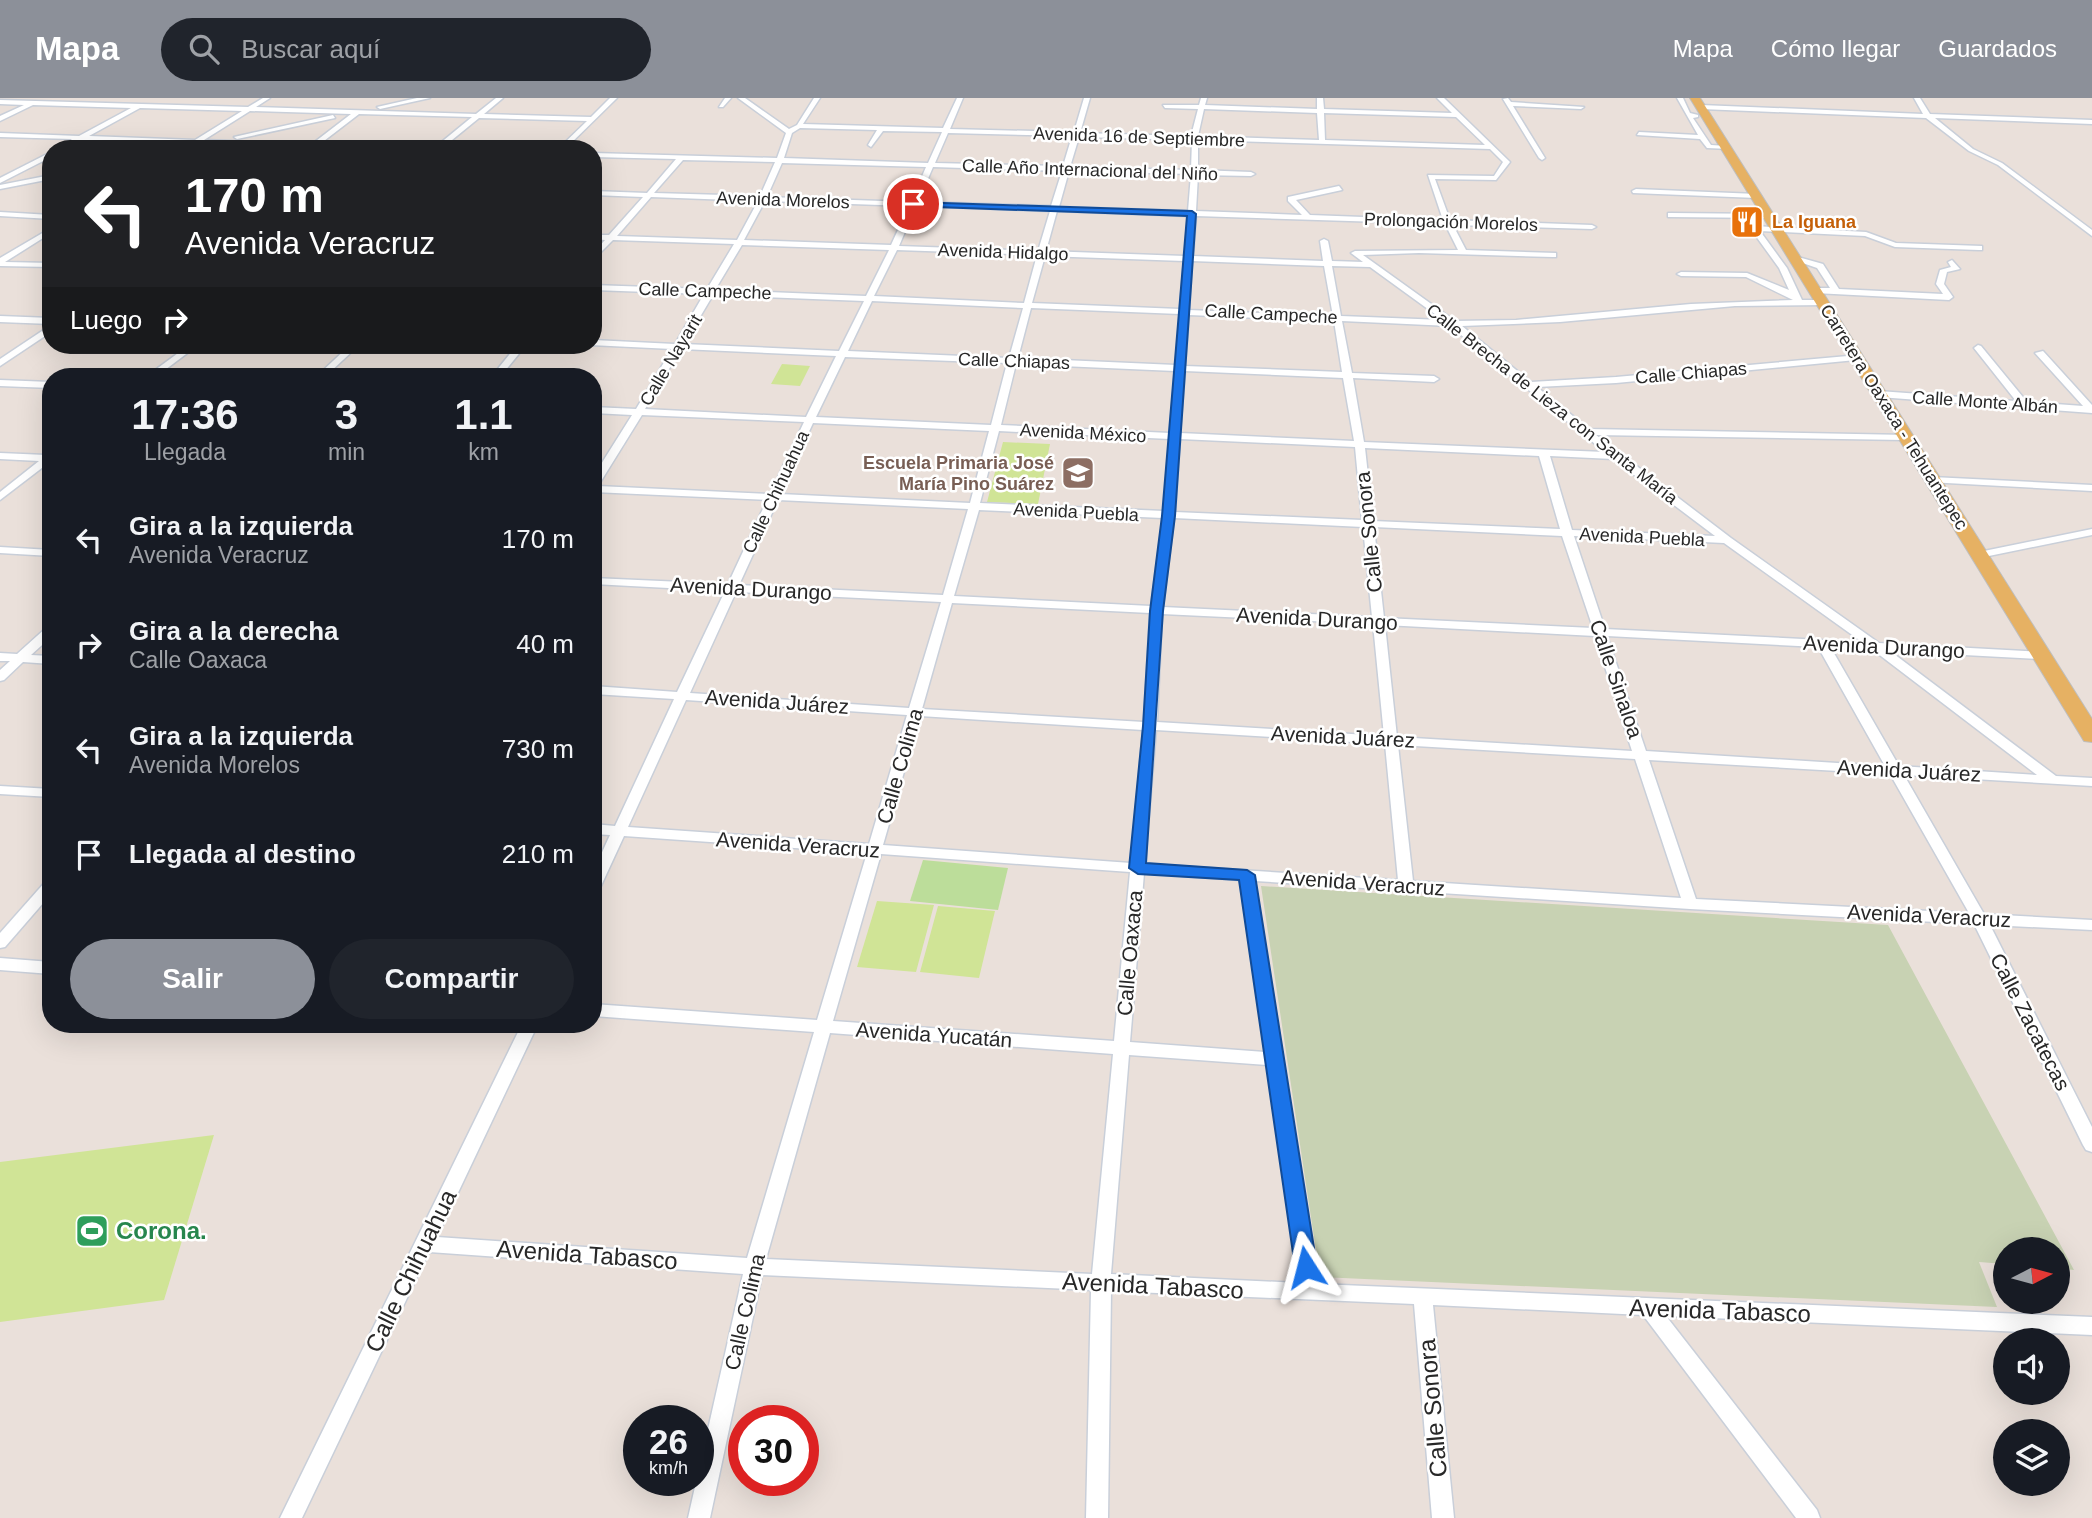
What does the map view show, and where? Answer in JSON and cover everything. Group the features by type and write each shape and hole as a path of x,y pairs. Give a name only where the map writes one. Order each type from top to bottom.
{"main road":[{"name":"Carretera Oaxaca - Tehuantepec","path":"1701,107 2092,736"}],"street":[{"path":"0,119 43,98"},
{"path":"77,140 155,98"},
{"path":"199,140 268,98"},
{"path":"319,140 380,98"},
{"path":"225,140 427,98"},
{"path":"447,140 500,98"},
{"path":"570,140 614,98"},
{"path":"721,106 728,98"},
{"path":"741,98 789,132 799,126 817,98"},
{"name":"Calle Chihuahua","path":"602,868 810,419 894,248 960,98"},
{"name":"Calle Colima","path":"699,1518 754,1267 974,508 1041,254 1087,98"},
{"path":"1320,98 1322,142"},
{"path":"1440,98 1507,162 1496,178 1431,177 1447,221 1464,253 1553,255"},
{"path":"1680,98 1709,147 1727,148"},
{"path":"1763,98 1770,109"},
{"path":"1917,98 1927,115 1971,150 2000,164 2092,234"},
{"path":"1507,101 1581,107"},
{"path":"1507,101 1542,158"},
{"path":"0,102 592,119"},
{"path":"1165,106 1203,103 1322,111 1458,115"},
{"name":"Calle Oaxaca","path":"1097,1518 1101,1284 1150,726 1156,611 1168,516 1181,368 1195,138 1203,103"},
{"path":"1688,115 1701,107 2092,122"},
{"name":"Avenida 16 de Septiembre","path":"799,126 1490,147"},
{"path":"872,145 881,129"},
{"path":"1698,130 1716,131"},
{"name":"Calle Nayarit","path":"602,473 680,347 739,243 781,161 789,132"},
{"path":"1639,134 1703,137"},
{"path":"0,135 158,140"},
{"name":"Calle Año Internacional del Niño","path":"602,155 1251,174"},
{"path":"602,247 681,158"},
{"path":"0,181 42,159"},
{"path":"0,172 42,175"},
{"path":"0,187 42,177"},
{"path":"1309,218 1291,199 1339,188"},
{"path":"1636,191 1757,196"},
{"name":"Avenida Morelos","path":"602,192 1309,218"},
{"path":"0,214 42,216"},
{"path":"1671,215 1769,216"},
{"name":"Prolongación Morelos","path":"1309,218 1592,228"},
{"path":"1796,299 1783,268 1754,228 1866,234 1895,245 1979,248"},
{"path":"0,262 42,236"},
{"name":"Avenida Hidalgo","path":"602,238 1371,265"},
{"name":"Calle Sonora","path":"1324,241 1360,446 1406,886"},
{"name":"Calle Brecha de Lieza con Santa María","path":"1464,253 1355,253 1451,322 1616,456 1727,540 1877,647 2052,779"},
{"path":"1794,257 1820,265 1836,291"},
{"path":"0,262 42,264"},
{"path":"1815,289 1949,297 1940,284 1944,270 1956,269 1952,262"},
{"path":"1681,274 1747,275 1796,299"},
{"name":"Calle Campeche","path":"602,286 1451,322 1551,322 1796,299 1823,303"},
{"path":"0,319 42,321"},
{"path":"0,363 42,334"},
{"name":"Calle Chiapas","path":"602,343 1434,379"},
{"path":"1978,348 2024,405"},
{"path":"2040,353 2092,410"},
{"path":"162,368 182,354"},
{"path":"330,368 345,354"},
{"path":"503,368 514,354"},
{"name":"Calle Chiapas","path":"1527,385 1616,380 1856,357"},
{"path":"0,383 42,385"},
{"name":"Calle Monte Albán","path":"1879,394 2092,410"},
{"name":"Avenida México","path":"602,410 1616,456"},
{"path":"1588,432 1904,437"},
{"name":"Calle Sinaloa","path":"1544,454 1567,533 1690,904"},
{"path":"0,456 42,457"},
{"path":"0,497 42,463"},
{"path":"1932,480 2092,488"},
{"name":"Avenida Puebla","path":"602,488 974,508 1727,540"},
{"path":"1979,555 2092,532"},
{"path":"0,550 42,552"},
{"name":"Avenida Durango","path":"602,581 2041,655"},
{"path":"0,677 42,638"},
{"name":"Calle Zacatecas","path":"1822,643 1979,918 2092,1145"},
{"path":"0,657 42,659"},
{"name":"Avenida Juárez","path":"602,691 915,712 2092,782"},
{"path":"0,790 42,792"},
{"name":"Avenida Veracruz","path":"602,830 875,852 1406,886 2092,925"},
{"path":"1247,875 1310,1293"},
{"path":"0,943 42,894"},
{"path":"0,964 42,967"},
{"name":"Avenida Yucatán","path":"602,1011 1275,1059"},
{"name":"Calle Chihuahua","path":"291,1518 526,1033"},
{"name":"Avenida Tabasco","path":"425,1244 754,1267 2092,1326"},
{"name":"Calle Sonora","path":"1423,1298 1443,1518"},
{"path":"1649,1308 1809,1518"}],"green space":[{"path":"782,364 810,366 800,386 771,384"},
{"path":"1003,442 1050,444 1038,504 987,502"},
{"path":"923,860 1008,868 998,910 910,901"},
{"path":"1261,886 1888,925 2056,1237 1993,1237 1993,1263 1979,1262 1993,1297 1993,1307 1320,1277"},
{"path":"877,901 934,905 916,972 857,967"},
{"path":"938,906 995,911 979,978 920,972"},
{"name":"Corona.","path":"214,1135 164,1300 0,1322 0,1162"}],"place":[{"name":"La Iguana","path":"1747,222"},
{"name":"Escuela Primaria José María Pino Suárez","path":"1078,473"},
{"name":"Corona.","path":"92,1231"}],"route":[{"path":"913,204 1192,214 1168,516 1156,611 1138,868 1247,875 1306,1267"}]}
